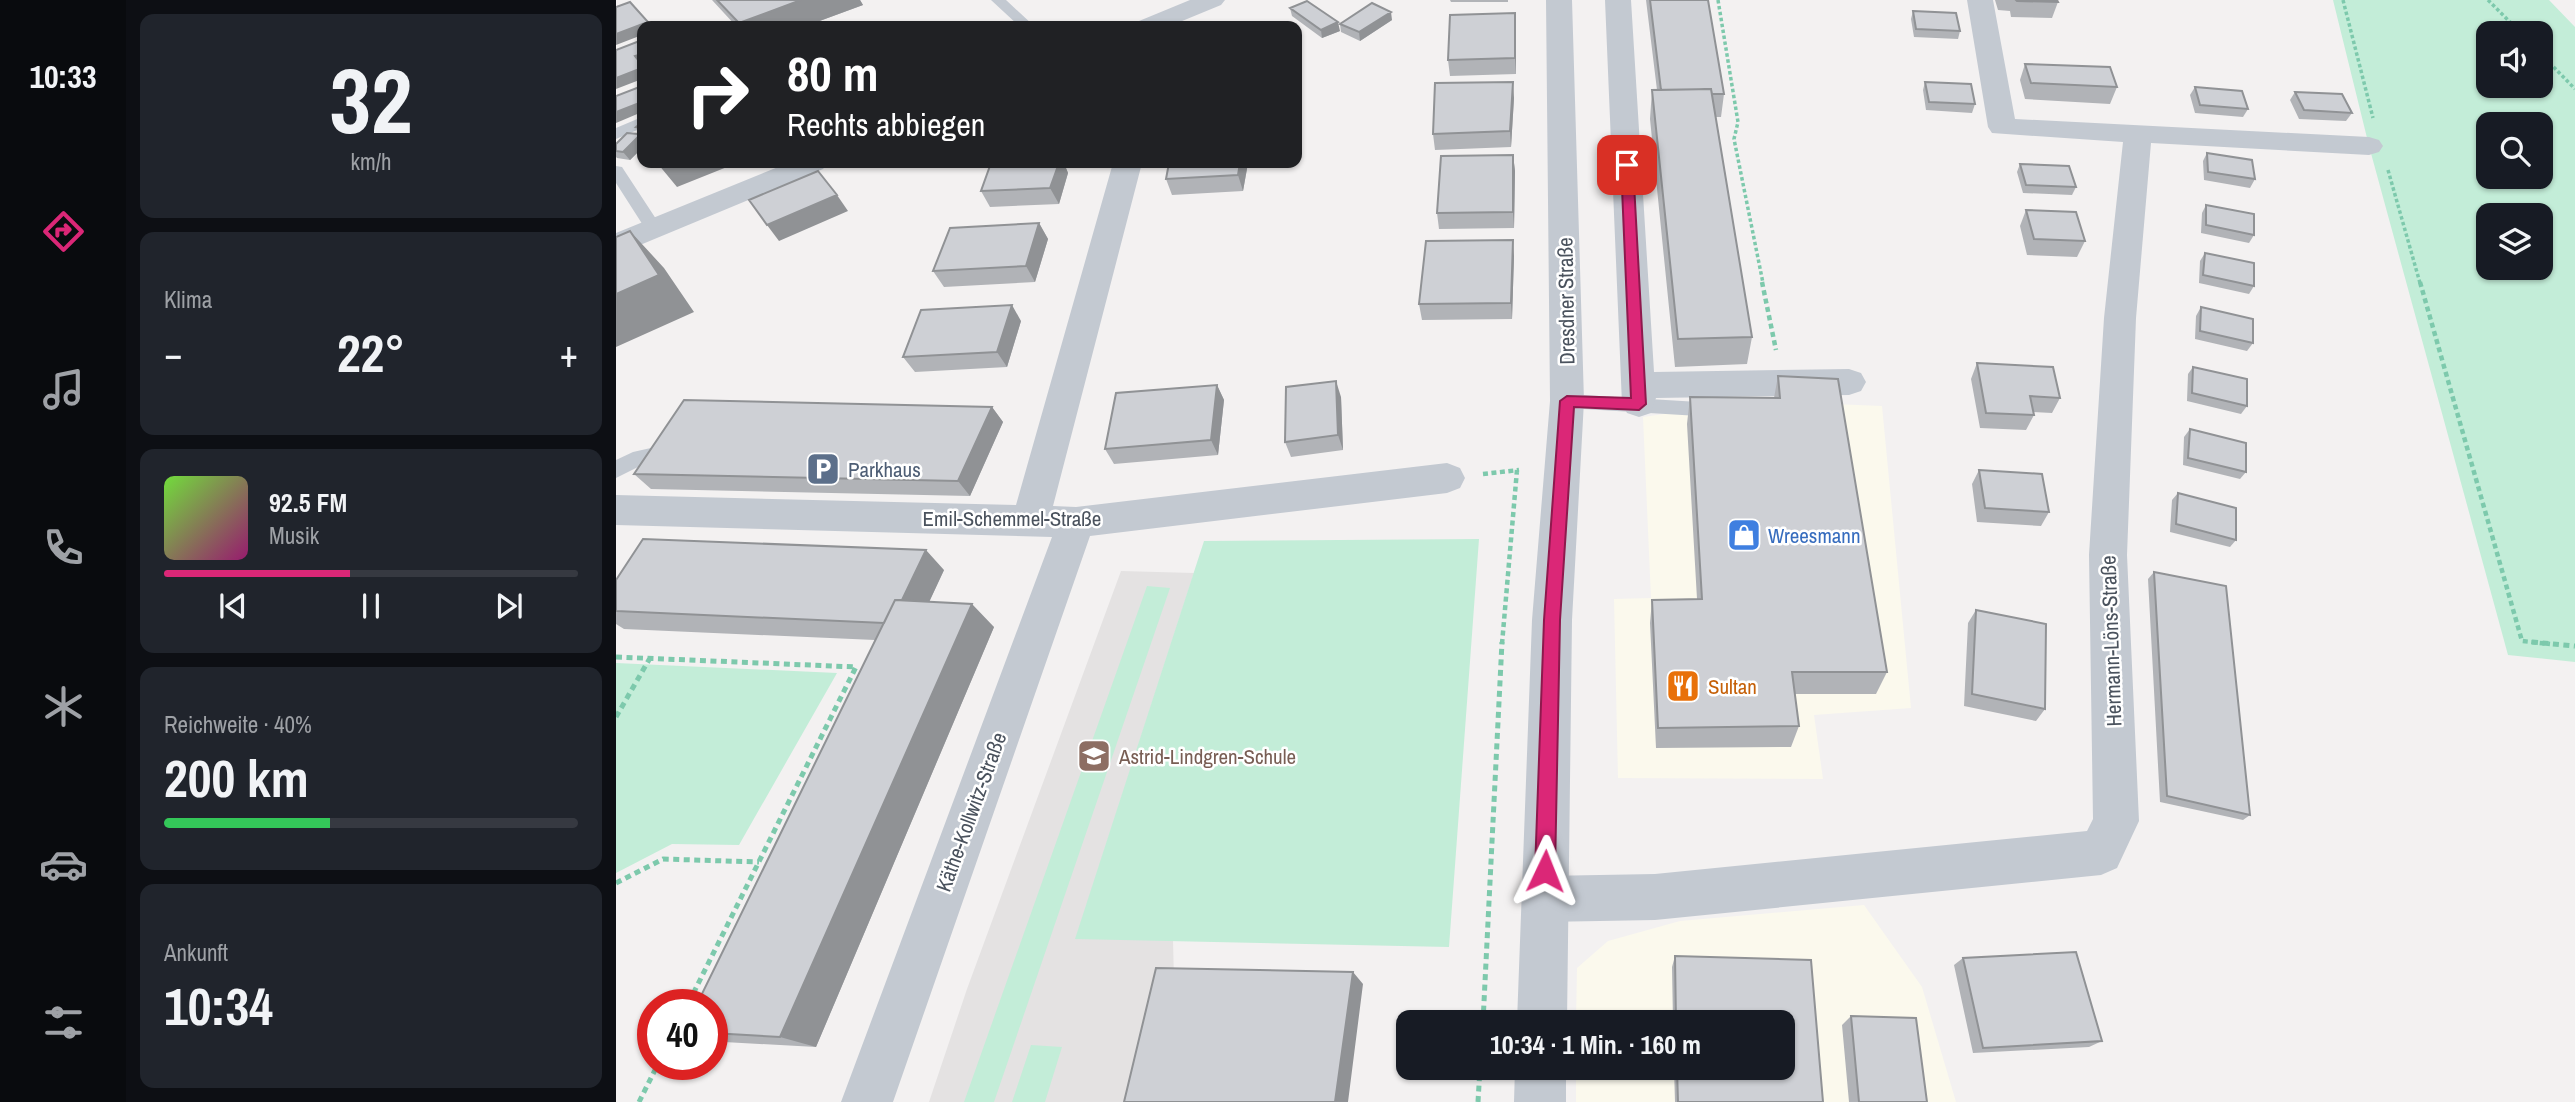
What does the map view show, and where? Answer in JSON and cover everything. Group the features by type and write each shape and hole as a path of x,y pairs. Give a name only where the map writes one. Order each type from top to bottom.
{"street":[{"path":"1161,21 1212,0"},
{"name":"Dresdner Straße","path":"1542,1010 1552,620 1567,401 1559,0"},
{"path":"1618,0 1639,394 1783,383 1849,382"},
{"path":"1980,0 2002,127 2376,142"},
{"name":"Hermann-Löns-Straße","path":"1544,899 1655,897 2101,852 2116,821 2108,555 2120,318 2138,134"},
{"path":"616,245 801,168"},
{"path":"1030,521 1126,168"},
{"name":"Emil-Schemmel-Straße","path":"616,510 1076,522 1447,478"},
{"name":"Käthe-Kollwitz-Straße","path":"867,1102 1076,522"},
{"path":"1541,1080 1541,1102"}],"lane":[{"path":"1006,2 1023,21"},
{"path":"616,134 637,124"},
{"path":"616,172 654,229"},
{"path":"1567,401 1639,394 1733,411"},
{"path":"616,470 633,460 677,450"}],"path":[{"path":"1718,0 1738,122 1734,139 1783,383"},
{"path":"2343,0 2376,142 2522,640 2575,646"},
{"path":"2488,0 2509,21"},
{"path":"2553,66 2575,89"},
{"path":"1447,478 1562,466"},
{"path":"1484,1010 1499,676 1517,470"},
{"path":"616,657 856,667 696,989"},
{"path":"616,717 650,658"},
{"path":"616,883 663,859 759,862"},
{"path":"639,1102 650,1080"},
{"path":"1478,1102 1479,1080"}],"shaded area":[{"path":"1756,401 1882,406 1911,708 1814,715 1823,779 1618,778 1614,599 1651,598 1643,417"},
{"name":"Astrid-Lindgren-Schule","path":"1121,571 1194,573 1076,938 1173,940 1174,981 1147,1102 929,1102 967,989"},
{"path":"1864,905 1922,987 1956,1102 1576,1102 1576,1080 1795,1080 1795,1010 1576,1010 1577,968 1608,941 1680,921"}],"green space":[{"path":"2333,0 2549,0 2575,27 2575,662 2508,655 2369,146"},
{"path":"1479,539 1449,947 1075,939 1204,541"},
{"path":"1147,586 1170,588 994,1102 964,1102"},
{"path":"616,663 837,673 739,845 672,844 616,873"},
{"path":"1031,1045 1062,1047 1045,1102 1012,1102"}],"building":[{"path":"717,0 801,0 744,21 737,21"},
{"path":"1650,0 1708,0 1724,94 1712,94 1711,89 1661,90"},
{"path":"2057,0 2058,2 2017,1"},
{"path":"1307,1 1338,22 1321,30 1290,8"},
{"path":"630,2 647,21 637,21 637,26 616,34 616,7"},
{"path":"1372,3 1391,12 1359,32 1340,24"},
{"path":"1913,11 1956,13 1960,31 1916,29"},
{"path":"1515,13 1515,58 1448,60 1450,15"},
{"path":"637,42 637,70 616,78 616,50"},
{"path":"2025,64 2110,67 2117,87 2031,83"},
{"path":"1513,82 1510,131 1433,134 1435,83"},
{"path":"1925,82 1971,84 1975,104 1929,102"},
{"path":"2195,87 2242,91 2248,109 2200,105"},
{"path":"637,88 637,104 616,112 616,96"},
{"path":"1711,89 1752,337 1678,339 1652,90"},
{"path":"2295,92 2342,94 2352,113 2304,110"},
{"path":"627,133 637,134 637,138 623,152 616,151 616,144"},
{"path":"2207,153 2252,160 2255,179 2208,172"},
{"path":"1513,155 1513,212 1437,213 1441,156"},
{"path":"2020,164 2069,166 2076,187 2026,185"},
{"path":"989,168 1057,168 1050,188 981,191"},
{"path":"1168,168 1239,168 1238,175 1166,179"},
{"path":"818,171 837,195 767,225 749,200"},
{"path":"2206,205 2254,214 2254,235 2206,225"},
{"path":"2026,210 2076,212 2085,241 2034,239"},
{"path":"1039,223 1026,266 933,271 950,228"},
{"path":"630,231 659,275 616,294 616,237"},
{"path":"1513,240 1511,303 1419,304 1426,241"},
{"path":"2205,253 2254,263 2254,286 2203,275"},
{"path":"1012,305 997,352 903,357 921,310"},
{"path":"2201,307 2253,319 2253,343 2200,331"},
{"path":"1977,363 2053,367 2060,398 2030,396 2034,415 1986,413"},
{"path":"2193,367 2247,379 2247,406 2192,393"},
{"path":"1778,376 1838,379 1887,672 1792,672 1799,726 1658,728 1652,600 1702,599 1690,397 1780,398"},
{"path":"1336,381 1338,435 1285,442 1286,387"},
{"path":"1217,385 1211,440 1105,449 1116,393"},
{"name":"Parkhaus","path":"684,400 992,407 958,481 634,474"},
{"path":"2190,429 2246,443 2246,472 2188,458"},
{"path":"1979,470 2042,474 2049,512 1985,508"},
{"path":"2178,493 2236,508 2236,540 2176,524"},
{"path":"643,539 926,550 902,600 895,600 884,623 616,611 616,580"},
{"path":"2154,572 2226,586 2250,815 2167,796"},
{"path":"895,600 972,604 780,1037 728,1034 728,989 704,989"},
{"path":"1976,610 2046,624 2045,709 1972,694"},
{"path":"2076,952 2102,1041 1983,1048 1963,958"},
{"path":"1675,956 1811,960 1823,1102 1678,1102 1677,1080 1795,1080 1795,1010 1676,1010"},
{"path":"1156,968 1353,972 1335,1102 1124,1102"},
{"path":"1851,1016 1916,1018 1927,1102 1859,1102"}],"place":[{"name":"Parkhaus","path":"823,469"},
{"name":"Wreesmann","path":"1744,535"},
{"name":"Sultan","path":"1683,686"},
{"name":"Astrid-Lindgren-Schule","path":"1094,756"}],"route":[{"path":"1545,871 1552,620 1567,401 1639,404 1627,165"}]}
